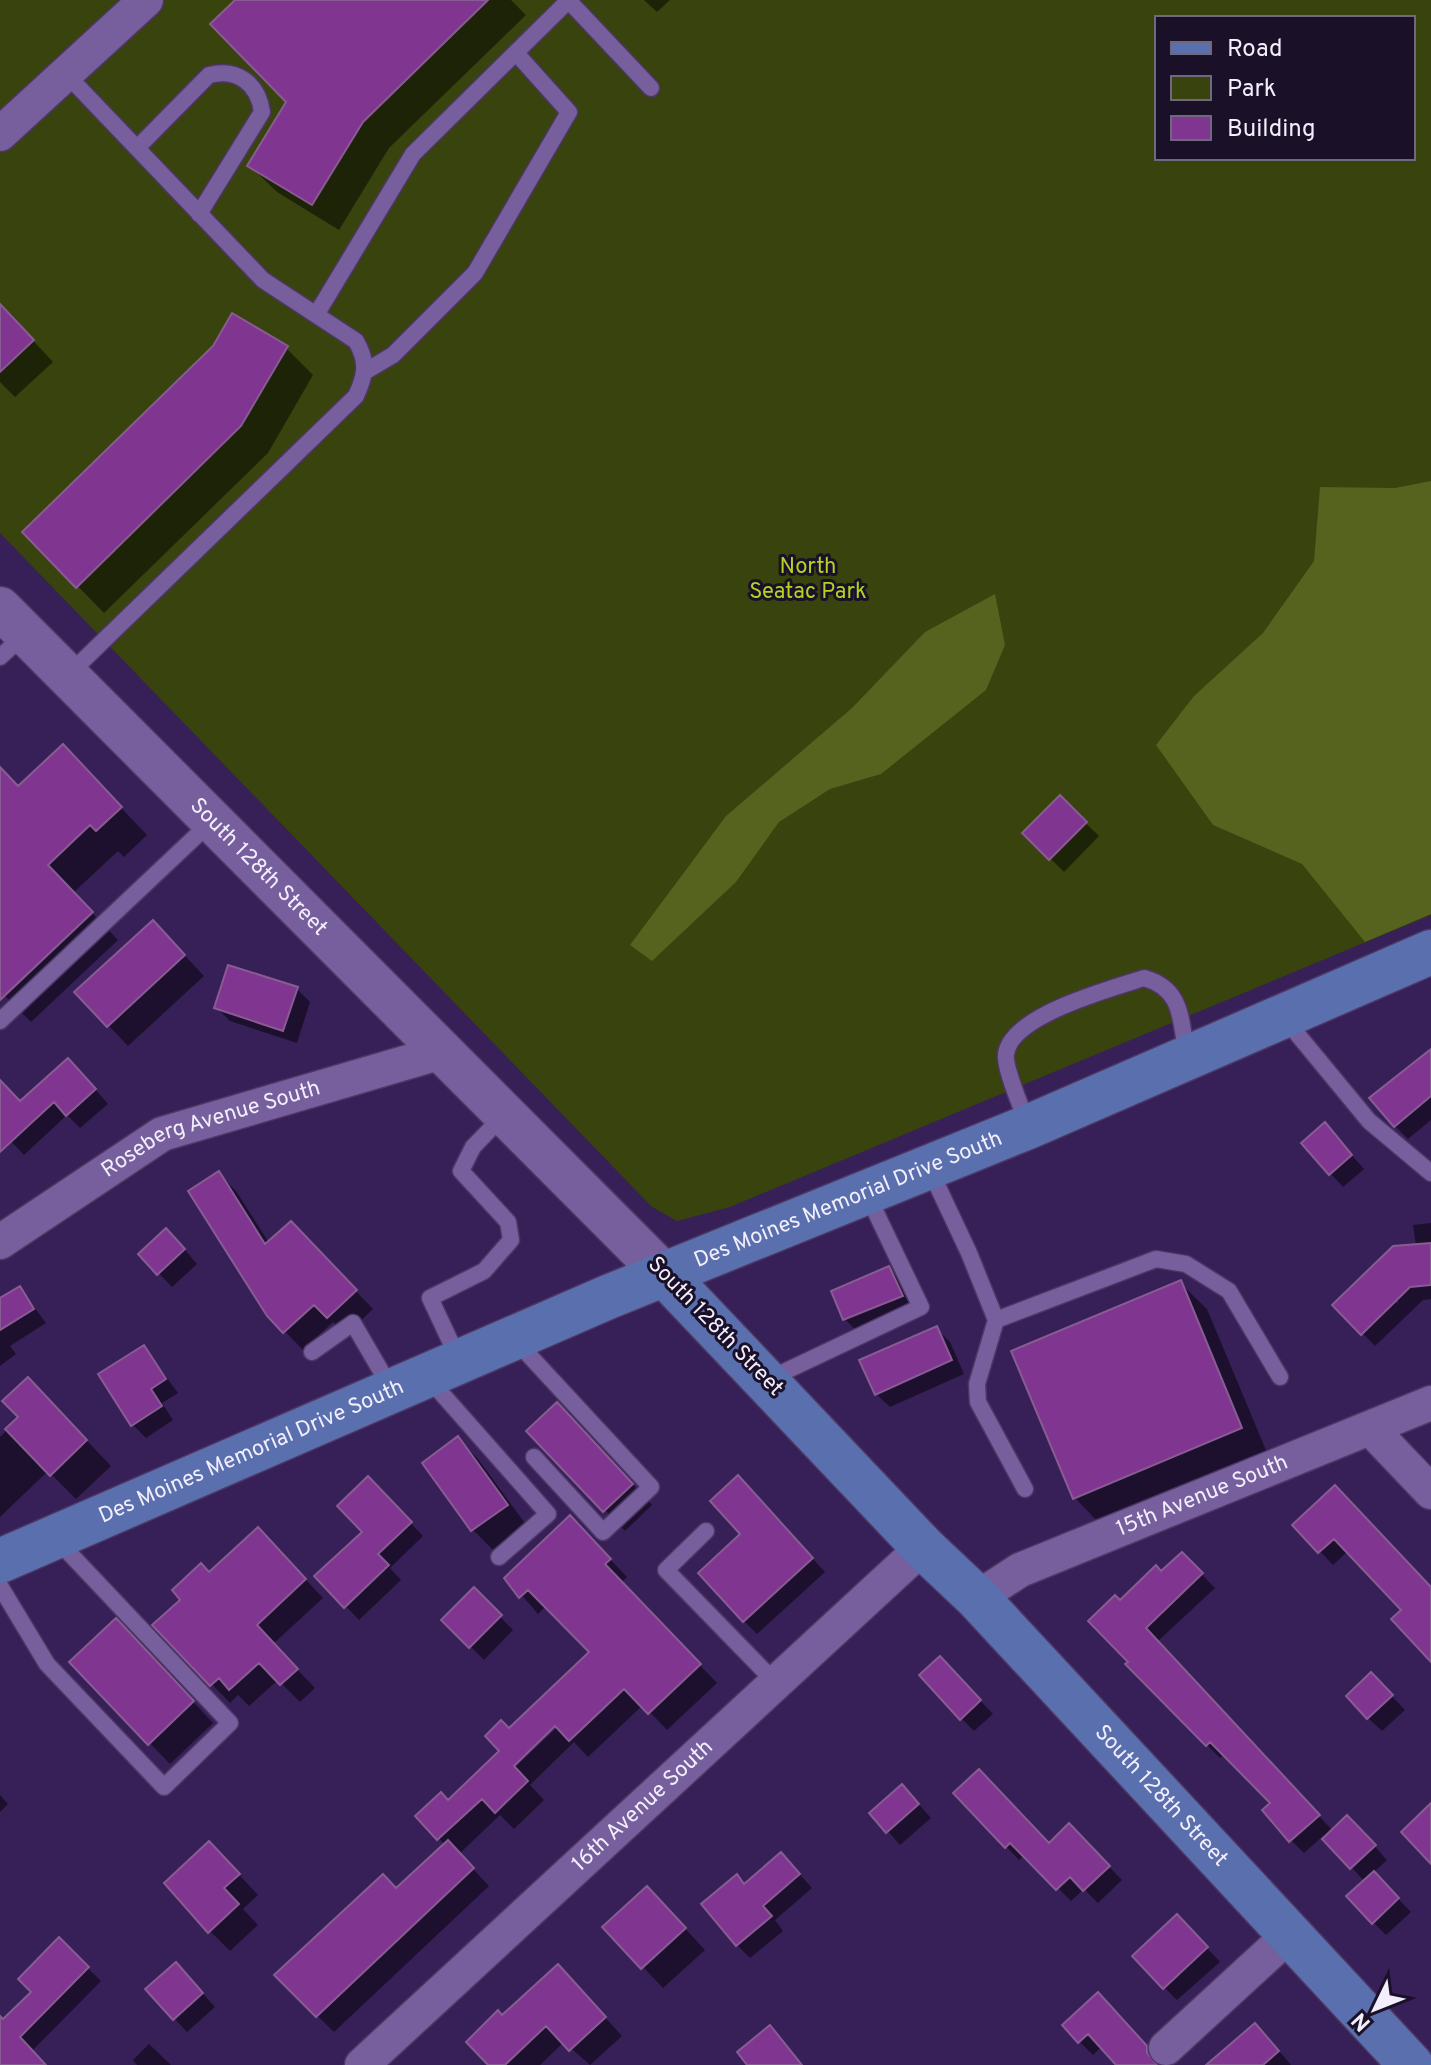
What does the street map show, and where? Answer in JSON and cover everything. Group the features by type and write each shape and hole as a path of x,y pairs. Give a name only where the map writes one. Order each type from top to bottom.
{"main road":[{"name":"Des Moines Memorial Drive South","path":"0,1561 514,1339 1028,1127 1431,952"},
{"name":"South 128th Street","path":"666,1276 923,1547 977,1598 1411,2065"}],"street":[{"path":"0,134 146,0"},
{"name":"South 128th Street","path":"8,633 67,676 666,1276"},
{"name":"Roseberg Avenue South","path":"0,1242 162,1134 442,1052"},
{"name":"15th Avenue South","path":"977,1598 1020,1570 1431,1403"},
{"path":"1371,1429 1431,1492"},
{"name":"16th Avenue South","path":"362,2065 923,1547"},
{"path":"1166,2048 1288,1936"}],"lane":[{"path":"316,315 413,154 568,0 651,88"},
{"path":"366,371 393,355 475,273 569,112 516,53"},
{"path":"137,148 209,75 225,71 239,74 261,101 262,112 199,214"},
{"path":"66,74 263,280 356,341 364,356 366,371 356,396 67,676"},
{"path":"0,1021 211,821"},
{"path":"1028,1127 1006,1055 1013,1036 1036,1018 1144,978 1168,988 1175,1000 1188,1058"},
{"path":"1283,1016 1369,1121 1431,1173"},
{"path":"427,1377 430,1298 484,1271 511,1240 508,1222 461,1171 473,1147 504,1115"},
{"path":"929,1168 996,1320 977,1384 978,1402 1025,1489"},
{"path":"767,1380 921,1307 867,1194"},
{"path":"996,1320 1156,1259 1186,1264 1229,1291 1280,1377"},
{"path":"312,1352 353,1323 427,1377 548,1514 499,1557"},
{"path":"514,1339 651,1487 603,1532 534,1457"},
{"path":"706,1531 666,1570 776,1683"},
{"path":"0,1586 47,1664 164,1787 230,1723 55,1538"}],"green space":[{"name":"North Seatac Park","path":"0,0 1431,0 1431,915 730,1207 677,1221 652,1207 0,533"},
{"path":"1431,481 1431,914 1365,942 1302,864 1213,825 1156,745 1194,696 1263,633 1314,561 1320,487 1395,488"},
{"path":"995,594 1005,645 986,690 881,774 830,789 779,822 736,882 652,961 630,945 726,816 852,708 925,632"}],"building":[{"path":"235,0 488,0 363,122 312,205 247,166 286,102 210,24"},
{"path":"0,304 34,340 0,372"},
{"path":"232,313 288,346 241,426 76,588 22,532 213,346"},
{"path":"63,744 122,807 96,831 90,825 48,865 93,912 0,1000 0,767 18,786"},
{"path":"1060,795 1087,822 1049,860 1022,833"},
{"path":"153,920 185,955 107,1027 74,992"},
{"path":"228,965 298,987 283,1031 214,1008"},
{"path":"1431,1049 1431,1096 1394,1127 1369,1098"},
{"path":"68,1058 96,1089 66,1116 54,1102 0,1152 0,1080 20,1101"},
{"path":"1325,1122 1352,1155 1329,1175 1301,1143"},
{"path":"219,1171 265,1244 291,1221 357,1290 327,1318 314,1305 283,1333 267,1316 188,1191"},
{"path":"166,1228 185,1249 157,1275 138,1254"},
{"path":"1431,1243 1431,1285 1410,1287 1361,1335 1332,1305 1393,1246"},
{"path":"889,1266 903,1296 843,1320 831,1291"},
{"path":"1181,1280 1242,1428 1073,1499 1011,1351"},
{"path":"20,1286 34,1309 0,1330 0,1298"},
{"path":"937,1326 952,1360 875,1395 859,1360"},
{"path":"144,1345 166,1379 151,1389 162,1406 131,1426 98,1374"},
{"path":"28,1377 87,1440 50,1476 5,1429 18,1417 2,1401"},
{"path":"557,1402 633,1484 603,1512 526,1431"},
{"path":"458,1436 508,1505 471,1531 422,1463"},
{"path":"738,1475 813,1558 743,1622 698,1573 740,1534 710,1501"},
{"path":"368,1476 412,1522 378,1554 389,1565 344,1608 314,1576 362,1532 337,1506"},
{"path":"1335,1485 1431,1587 1431,1662 1391,1619 1401,1610 1334,1539 1318,1553 1292,1525"},
{"path":"570,1515 611,1559 605,1564 701,1664 648,1714 624,1689 569,1741 555,1726 514,1766 528,1781 495,1813 482,1799 437,1840 415,1816 441,1792 448,1800 499,1751 485,1736 501,1720 509,1728 589,1652 528,1590 519,1598 504,1578"},
{"path":"258,1527 306,1579 257,1625 298,1669 280,1685 259,1663 229,1690 219,1678 210,1686 152,1625 180,1600 172,1590 201,1563 209,1572"},
{"path":"1182,1552 1203,1573 1146,1628 1320,1815 1289,1842 1262,1810 1270,1803 1210,1742 1206,1746 1125,1664 1128,1662 1088,1621 1115,1595 1120,1600 1156,1565 1161,1571"},
{"path":"474,1587 502,1615 469,1648 441,1620"},
{"path":"116,1618 194,1701 148,1745 69,1662"},
{"path":"940,1656 981,1700 960,1720 919,1675"},
{"path":"1371,1672 1393,1695 1367,1719 1346,1696"},
{"path":"979,1769 1049,1843 1069,1823 1110,1866 1083,1891 1070,1877 1056,1890 1010,1843 1005,1848 953,1793"},
{"path":"902,1784 919,1804 886,1833 869,1813"},
{"path":"1431,1803 1431,1864 1401,1832"},
{"path":"1347,1815 1376,1845 1350,1869 1322,1839"},
{"path":"448,1840 474,1868 316,2017 274,1975 383,1874 396,1888"},
{"path":"209,1841 240,1874 224,1888 239,1904 208,1933 164,1883"},
{"path":"781,1852 800,1874 763,1906 772,1916 736,1946 701,1904 737,1874 744,1884"},
{"path":"1374,1871 1399,1898 1372,1924 1346,1896"},
{"path":"647,1886 686,1928 641,1969 602,1927"},
{"path":"1177,1914 1208,1947 1163,1989 1132,1956"},
{"path":"59,1937 89,1967 20,2037 46,2065 0,2065 0,2016 3,2019 31,1992 18,1979"},
{"path":"176,1962 203,1993 173,2020 145,1989"},
{"path":"558,1964 606,2017 569,2051 546,2026 505,2065 488,2065 466,2042 498,2010 502,2015"},
{"path":"1098,1992 1147,2046 1147,2053 1157,2065 1116,2065 1088,2034 1078,2043 1062,2025"},
{"path":"1255,2023 1279,2051 1263,2065 1206,2065"},
{"path":"770,2025 802,2065 747,2065 737,2052"}]}
